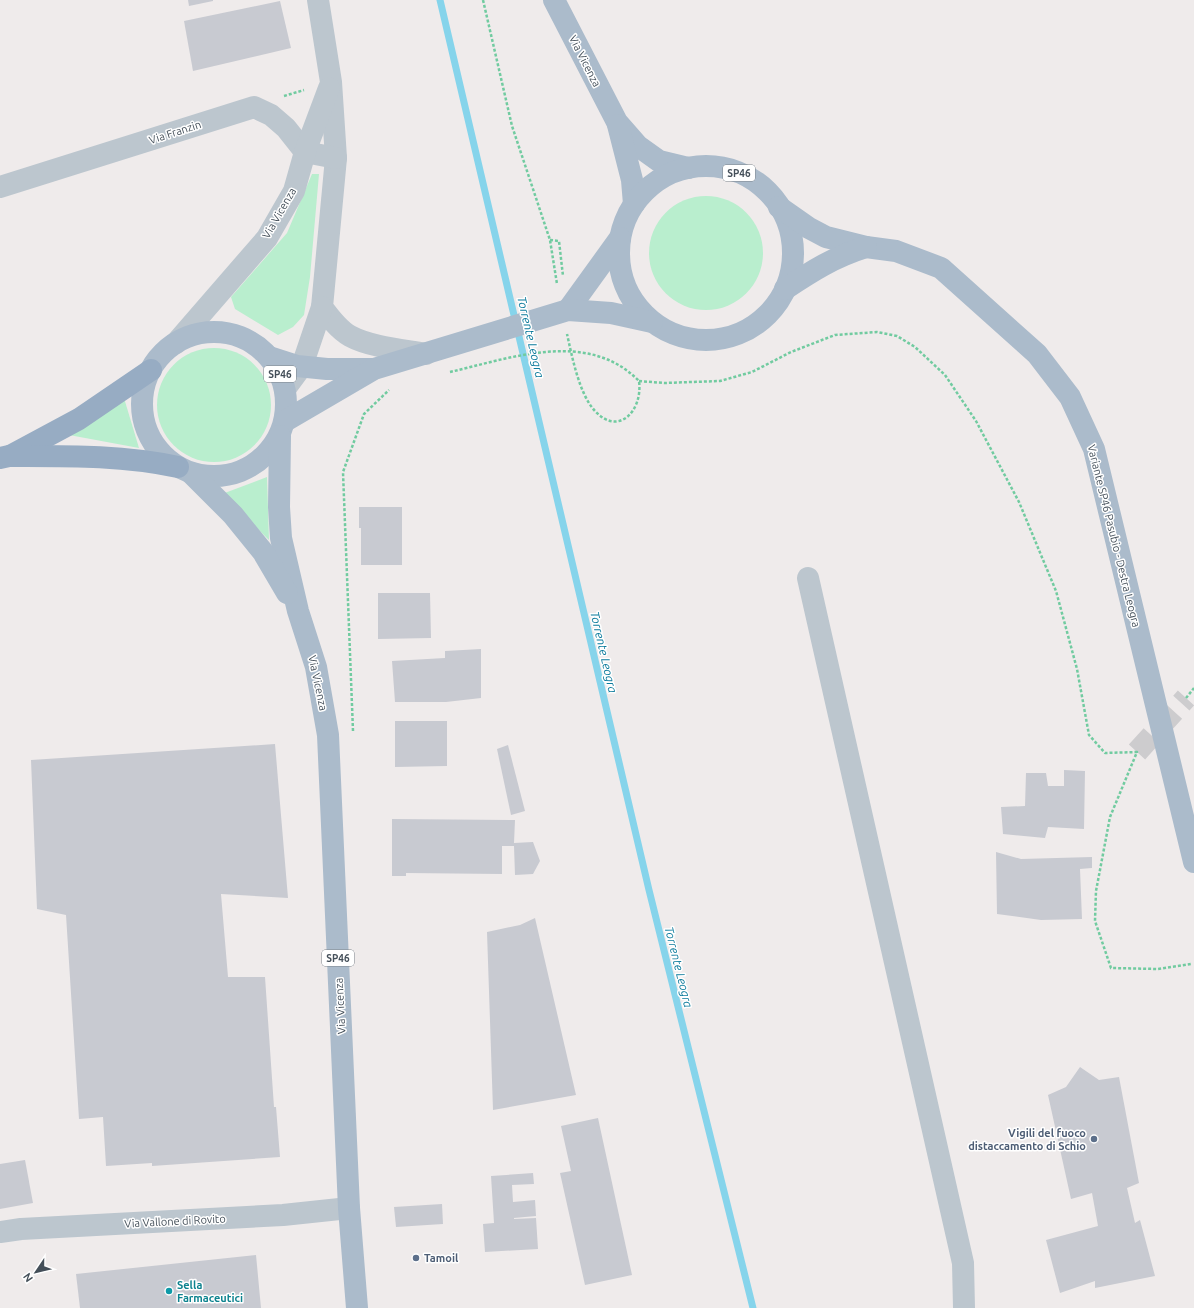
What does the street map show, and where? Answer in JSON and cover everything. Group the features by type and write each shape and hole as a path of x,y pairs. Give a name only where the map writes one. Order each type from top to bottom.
{"highway":[{"path":"4,457 79,419 151,370"},
{"path":"4,457 84,455 149,461 185,470"}],"main road":[{"name":"Via Vicenza","path":"554,0 617,122 632,180 634,204"},
{"name":"Via Vicenza","path":"617,122 638,146 660,161 688,168"},
{"name":"SP46","path":"714,167 739,173 762,187 779,207 787,222 792,250 791,273 785,289 773,308 757,324 737,334 715,340 686,338 672,333 652,322 639,309 628,293 621,276 619,257 620,238 627,214 642,193 657,181 675,172 688,168 714,167"},
{"name":"Variante SP46 Pasubio - Destra Leogra","path":"779,207 809,228 826,236 866,247 896,251 941,268 1037,354 1070,397 1094,449 1194,862"},
{"name":"SP46","path":"564,310 620,238"},
{"name":"Variante SP46 Pasubio - Destra Leogra","path":"785,289 824,264 843,254 866,247"},
{"name":"Via Vicenza","path":"269,357 297,366 327,369 382,366 426,354 564,310 610,314 652,322"},
{"name":"Via Vicenza","path":"298,611 263,552 233,515 185,470 161,453 149,435 143,414 143,391 151,370 161,355 176,343 195,334 215,332 235,335 254,344 269,357 279,372 285,389 279,506 281,538 298,611 316,667 328,735 349,1208 357,1308"},
{"name":"Via Vicenza","path":"185,470 212,477 232,475 252,467 268,454 282,429 382,366"}],"street":[{"name":"Via Vicenza","path":"285,389 302,366 322,307 336,158 331,82 318,0"},
{"name":"Via Vicenza","path":"176,343 267,238 294,190 305,152 331,82"},
{"path":"254,107 271,115 286,128 305,152 336,158"},
{"name":"Via Franzin","path":"0,187 254,107"},
{"name":"Via Vicenza","path":"322,307 333,322 350,336 376,344 426,354"},
{"path":"808,578 963,1263 964,1308"},
{"name":"Via Vallone di Rovito","path":"0,1232 29,1228 283,1215 349,1208"}],"path":[{"path":"448,373 541,351 571,352 593,354 628,370 638,381 639,400 632,414 622,421 606,420 594,411 586,397 574,366 564,310 550,240 512,126 483,0"},
{"path":"254,107 331,82"},
{"path":"550,240 559,241"},
{"path":"638,381 664,383 720,381 752,372 791,352 835,335 876,332 897,336 915,346 944,375 971,414 1019,502 1056,591 1077,669 1089,735 1105,753 1136,752 1110,817 1096,891 1095,921 1111,968 1158,969 1191,964"},
{"path":"353,733 343,472 364,414 394,386"},
{"path":"1186,698 1194,688"}],"green space":[{"path":"312,174 319,174 310,277 304,315 293,327 278,335 235,309 231,297 287,233"},
{"path":"706,196 728,200 746,213 759,231 763,253 759,275 746,293 728,306 706,310 684,306 666,293 653,275 649,253 653,231 666,213 684,200"},
{"path":"214,348 225,349 236,353 254,365 266,383 270,394 270,416 266,427 254,445 236,457 225,461 214,462 203,461 192,457 174,445 162,427 158,416 157,405 158,394 162,383 174,365 192,353 203,349"},
{"path":"124,398 139,448 69,435"},
{"path":"267,477 269,540 222,494"}],"building":[{"path":"188,0 213,0 213,1 189,6"},
{"path":"280,1 291,48 193,71 184,21"},
{"path":"359,507 402,507 402,565 361,565 361,528 359,528"},
{"path":"378,593 430,593 431,638 378,639"},
{"path":"481,649 481,698 446,702 395,702 392,661 445,658 445,651"},
{"path":"395,721 447,721 447,766 395,767"},
{"path":"275,744 288,898 221,894 228,977 265,977 274,1107 276,1107 280,1157 152,1166 152,1163 106,1166 103,1117 79,1119 66,915 37,909 31,760"},
{"path":"508,745 525,811 511,815 497,749"},
{"path":"1064,770 1085,771 1084,829 1048,827 1045,838 1003,834 1001,807 1025,806 1026,773 1046,773 1048,786 1064,786"},
{"path":"392,819 515,820 514,843 533,842 540,861 533,874 515,875 514,846 502,846 502,874 406,873 406,876 392,876"},
{"path":"996,852 1021,859 1092,857 1092,868 1080,869 1082,919 1041,920 997,914"},
{"path":"535,918 576,1095 493,1110 487,932 520,925"},
{"name":"Vigili del fuoco distaccamento di Schio","path":"1080,1067 1099,1080 1119,1077 1139,1183 1127,1188 1135,1223 1140,1220 1155,1276 1095,1288 1095,1281 1060,1293 1046,1240 1098,1226 1092,1193 1071,1199 1048,1095 1066,1087"},
{"path":"598,1118 632,1275 585,1285 560,1173 571,1171 561,1126"},
{"path":"25,1160 33,1203 0,1209 0,1164"},
{"path":"533,1173 534,1184 512,1185 513,1202 535,1200 536,1216 514,1219 536,1218 538,1249 485,1252 483,1224 494,1223 491,1176"},
{"path":"442,1204 443,1224 396,1227 394,1207"},
{"name":"Sella Farmaceutici","path":"256,1255 261,1308 80,1308 76,1274"}],"waterway":[{"name":"Torrente Leogra","path":"440,0 649,890 753,1308"}],"tunnel":[{"path":"1137,752 1186,698"}],"place":[{"name":"Vigili del fuoco distaccamento di Schio","path":"1094,1139"},
{"name":"Tamoil","path":"416,1258"},
{"name":"Sella Farmaceutici","path":"169,1291"}]}
